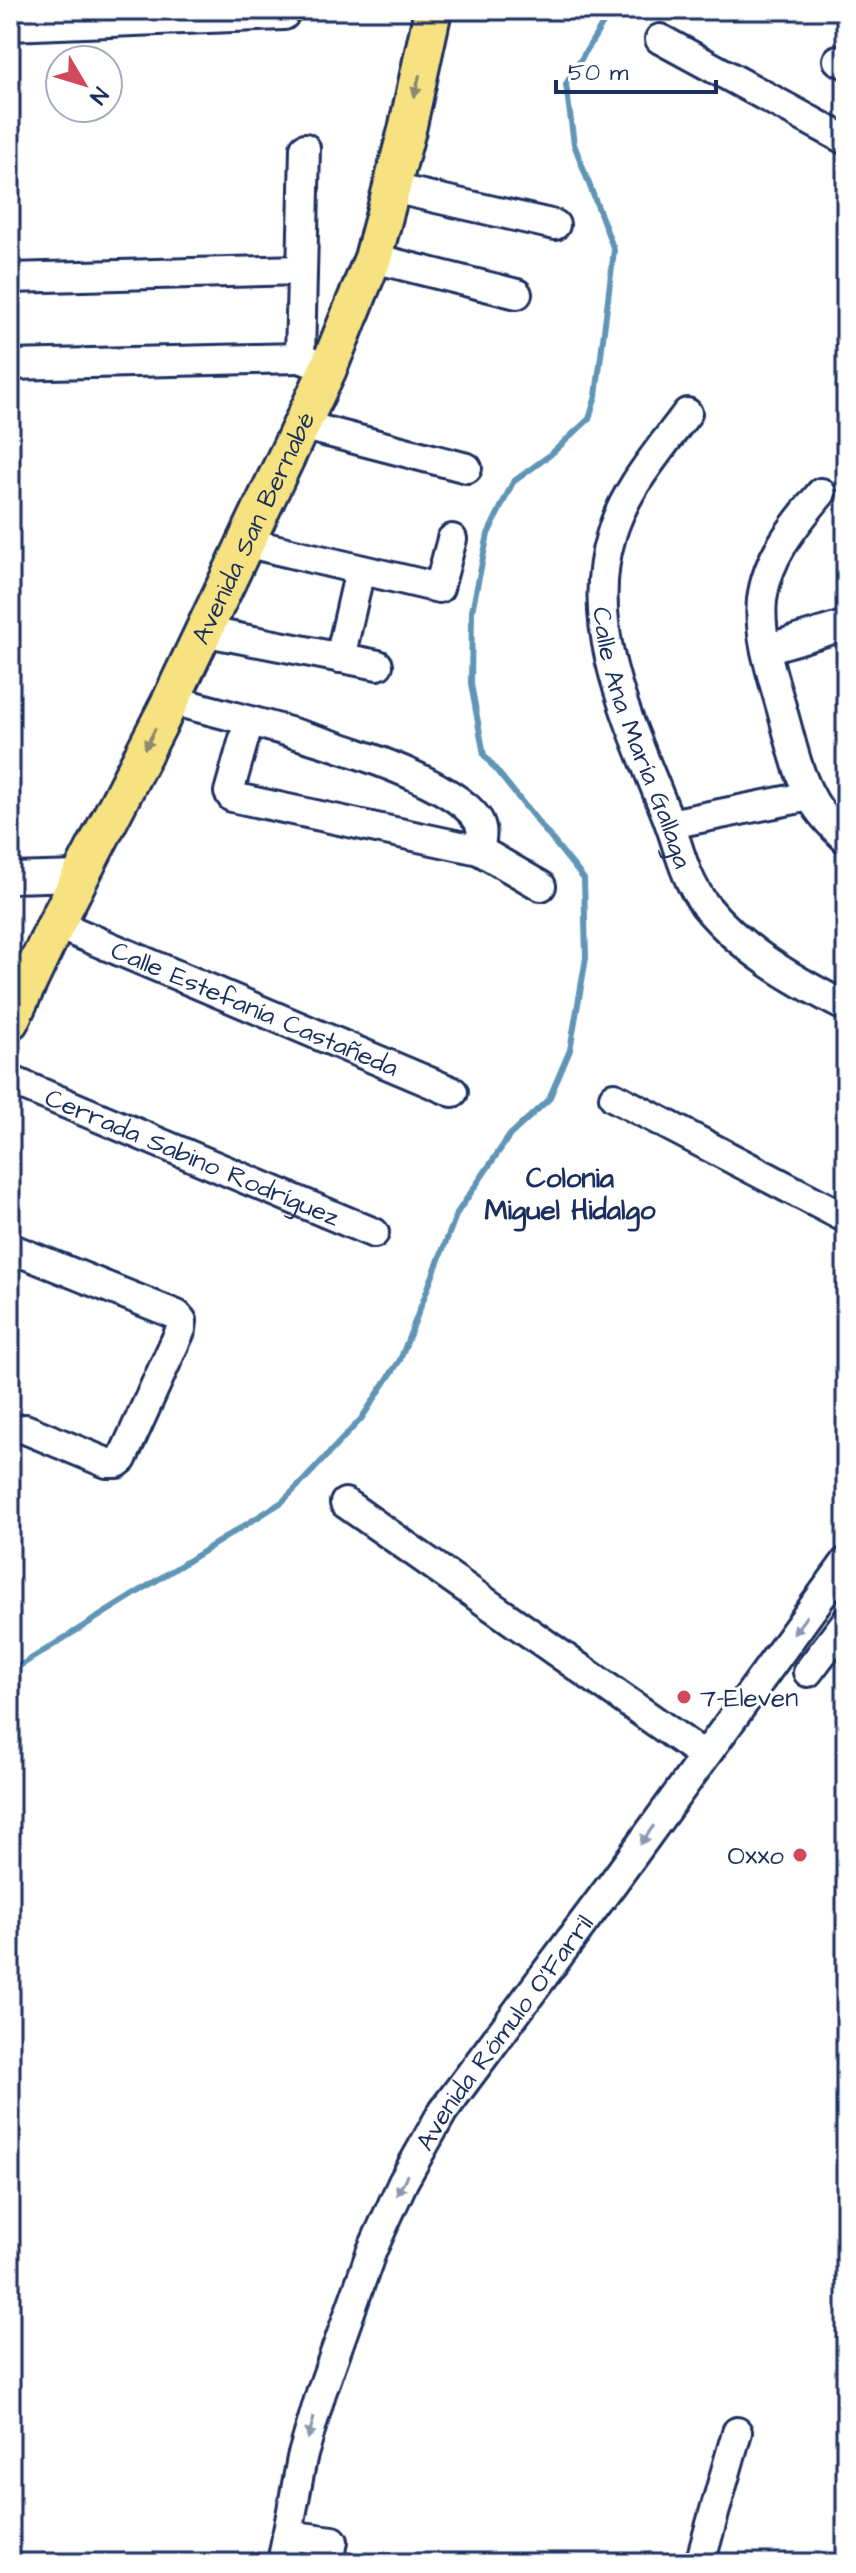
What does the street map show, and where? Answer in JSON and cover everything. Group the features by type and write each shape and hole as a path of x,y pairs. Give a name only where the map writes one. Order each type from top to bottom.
{"main road":[{"name":"Avenida San Bernabé","path":"10,1021 22,969 56,924 171,700 301,425 314,363 373,258 433,10"}],"street":[{"path":"10,26 284,15"},
{"path":"660,39 846,140"},
{"path":"10,365 314,363 302,270 305,148"},
{"path":"392,188 555,225"},
{"path":"373,258 517,294"},
{"path":"10,278 302,270"},
{"name":"Calle Ana María Gallaga","path":"687,413 627,497 611,536 601,587 605,638 626,710 688,879 705,905 759,957 846,1007"},
{"path":"301,425 467,468"},
{"path":"821,493 786,536 771,567 762,599 766,649 796,759 810,796 846,839"},
{"path":"244,542 439,588 452,539"},
{"path":"340,658 360,570"},
{"path":"766,649 846,625"},
{"path":"202,631 378,665"},
{"path":"171,700 340,747 391,766 468,808 480,823 482,834 479,850"},
{"path":"249,721 229,792 237,800 479,850 541,886"},
{"path":"670,824 810,796"},
{"path":"10,878 80,876"},
{"name":"Calle Estefanía Castañeda","path":"56,924 453,1092"},
{"name":"Cerrada Sabino Rodríguez","path":"10,1080 374,1233"},
{"path":"614,1097 846,1218"},
{"path":"10,1248 177,1315 182,1321 122,1459 117,1463 107,1463 25,1429"},
{"path":"345,1503 703,1755"},
{"name":"Avenida Rómulo O'Farril","path":"284,2549 302,2458 321,2393 372,2250 403,2182 443,2111 846,1562"},
{"path":"808,1672 846,1622"},
{"path":"700,2563 737,2432"},
{"path":"284,2549 331,2552"}],"waterway":[{"path":"10,1672 282,1502 361,1419 400,1360 457,1213 510,1135 549,1099 570,1050 586,958 584,879 484,755 471,684 472,611 488,534 513,482 550,455 589,419 596,396 614,250 574,144 566,84 611,10"}],"place":[{"name":"7-Eleven","path":"684,1697"},
{"name":"Oxxo","path":"800,1855"}],"district":[{"name":"Colonia Miguel Hidalgo","path":"570,1193"}]}
